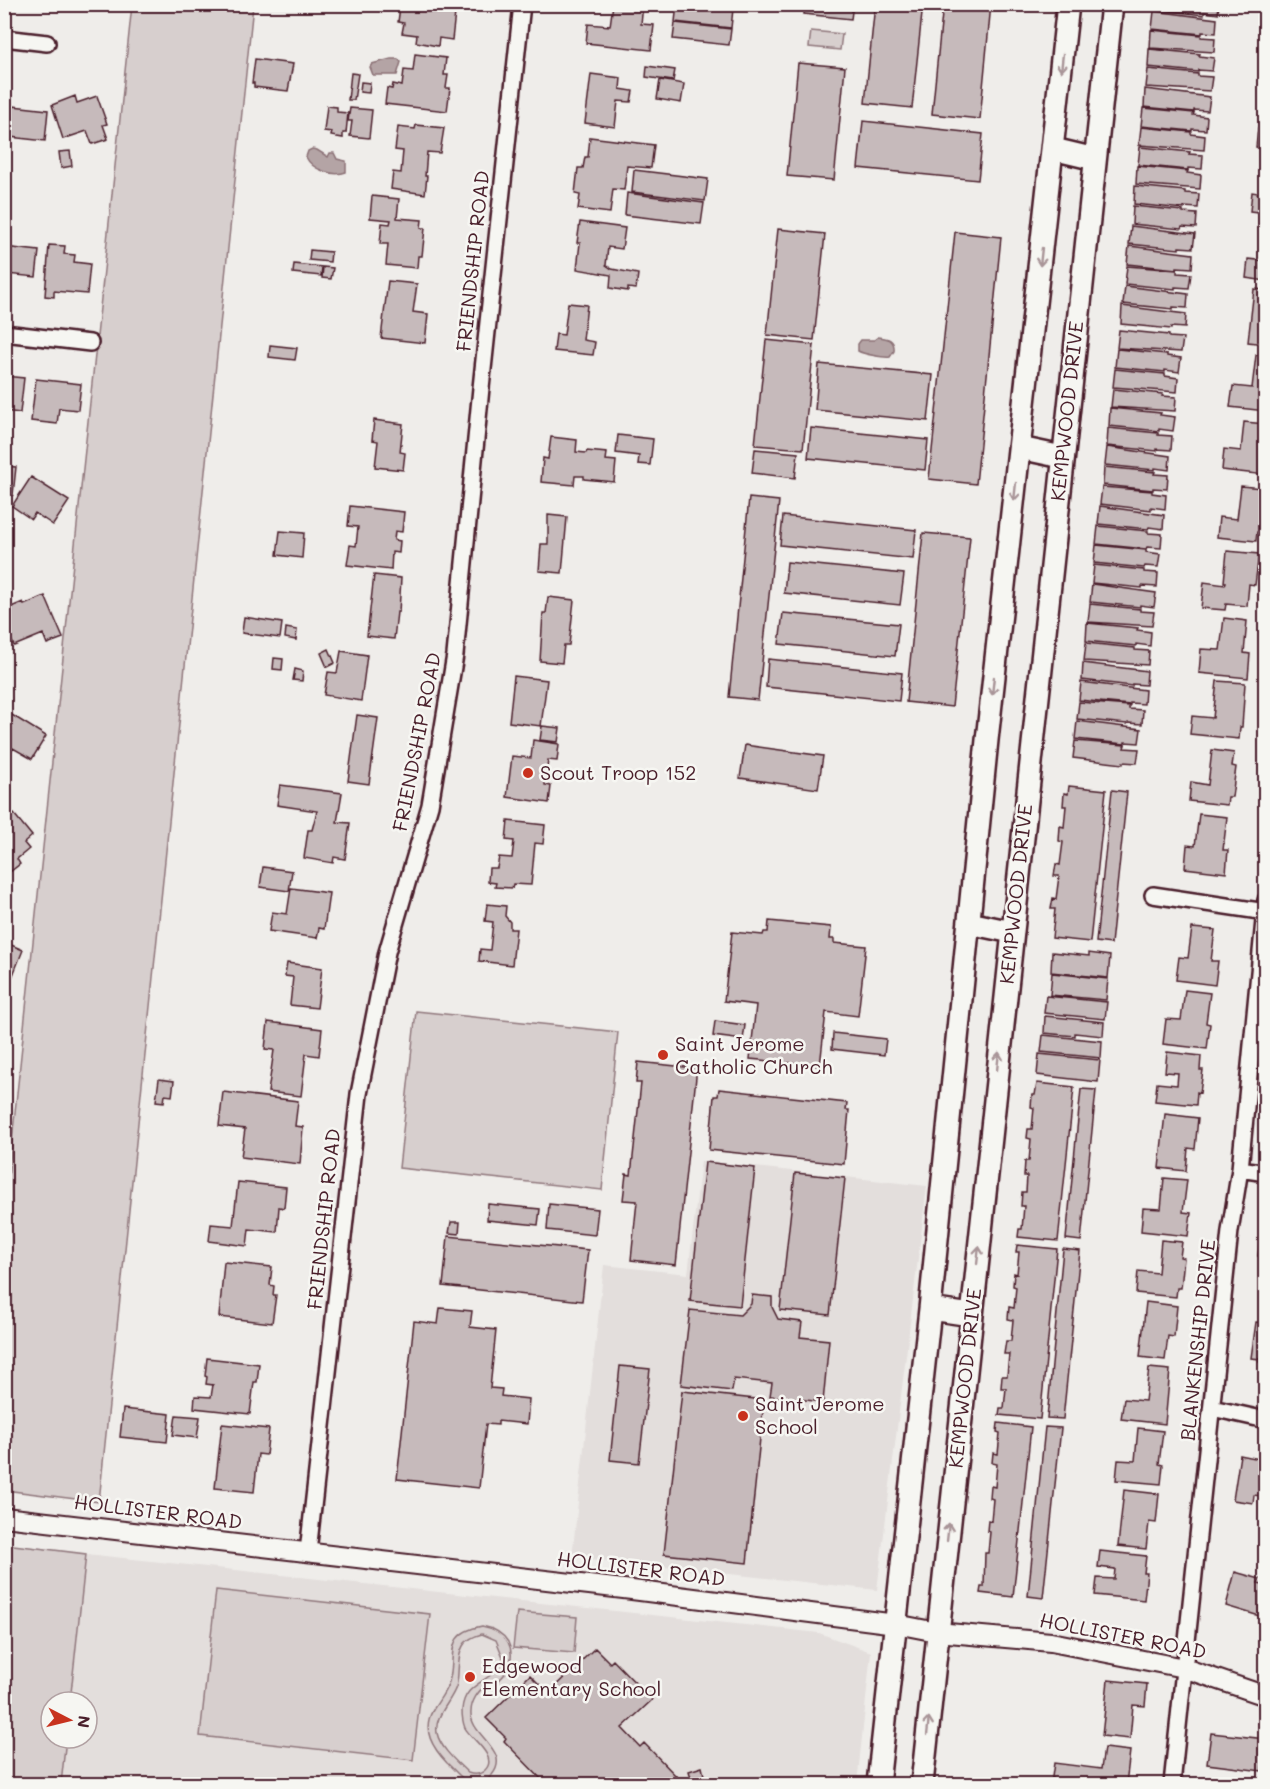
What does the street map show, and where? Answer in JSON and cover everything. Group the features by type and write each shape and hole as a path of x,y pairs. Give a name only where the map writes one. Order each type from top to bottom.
{"main road":[{"path":"878,1785 1068,4"},
{"name":"KEMPWOOD DRIVE","path":"922,1785 1112,4"},
{"path":"1053,149 1095,159"},
{"path":"1020,448 1062,457"},
{"path":"969,923 1012,932"},
{"path":"930,1309 971,1315"}],"street":[{"name":"FRIENDSHIP ROAD","path":"308,1552 360,1094 387,952 430,806 455,655 522,4"},
{"path":"4,38 47,43"},
{"path":"4,333 90,343"},
{"path":"1153,895 1265,908"},
{"name":"BLANKENSHIP DRIVE","path":"1172,1785 1230,1231 1240,1169 1265,908"},
{"path":"1240,1169 1266,1173"},
{"path":"1212,1408 1266,1420"},
{"name":"HOLLISTER ROAD","path":"4,1517 632,1590 896,1624 937,1632 1052,1642 1184,1668 1266,1696"}],"shaded area":[{"path":"132,5 253,5 99,1502 5,1490 5,1207"},
{"path":"811,31 842,34 840,50 809,47"},
{"path":"398,59 401,62 397,75 373,75 370,67 372,64"},
{"path":"312,149 328,157 330,153 334,153 337,159 346,161 346,172 330,173 313,166 306,157 308,151"},
{"path":"878,337 892,342 894,351 890,357 874,356 858,351 858,344 861,340 874,340"},
{"path":"416,1011 618,1032 602,1190 399,1168"},
{"name":"Saint Jerome School","path":"701,1161 927,1186 877,1590 572,1557 604,1265 688,1274"},
{"path":"5,1544 86,1554 71,1690 39,1690 39,1750 65,1750 61,1784 5,1784"},
{"name":"Edgewood Elementary School","path":"86,1554 819,1633 871,1652 857,1784 61,1784 65,1750 99,1750 99,1690 71,1690"},
{"path":"216,1590 430,1614 413,1760 200,1736"},
{"path":"517,1612 577,1617 574,1653 513,1648"},
{"path":"482,1626 497,1631 508,1642 511,1652 510,1663 503,1676 481,1690 472,1704 472,1720 497,1758 497,1766 492,1775 474,1783 461,1777 442,1757 433,1745 428,1732 430,1717 449,1682 456,1640 469,1630","holes":["482,1634 496,1640 503,1657 500,1665 468,1692 462,1710 465,1728 489,1760 485,1770 479,1774 472,1774 468,1773 445,1750 437,1733 438,1721 454,1693 461,1651 465,1644 471,1638"]}],"building":[{"path":"382,4 456,4 452,40 439,38 438,46 416,42 417,35 402,33 404,23 398,22 400,7"},
{"path":"613,4 643,5 641,24 654,25 651,50 586,43 588,24 610,26"},
{"path":"677,4 733,9 731,28 675,22"},
{"path":"805,4 853,4 851,19 804,14"},
{"path":"875,4 923,4 912,108 865,103"},
{"path":"943,4 991,4 980,119 932,114"},
{"path":"1154,4 1219,4 1218,14 1204,12 1204,15 1153,9"},
{"path":"1154,11 1217,19 1216,33 1202,32 1202,34 1152,29"},
{"path":"675,23 731,29 729,45 673,39"},
{"path":"1151,30 1215,38 1214,52 1150,48"},
{"path":"1149,49 1200,54 1199,56 1214,58 1212,71 1198,70 1198,72 1148,67"},
{"path":"415,54 446,58 444,75 448,75 446,88 450,88 447,111 385,104 387,88 392,89 393,84 402,86 404,70 413,71"},
{"path":"255,59 293,64 288,91 254,87 252,83"},
{"path":"798,63 845,67 834,180 787,176"},
{"path":"647,66 675,70 673,81 646,77"},
{"path":"1148,69 1212,77 1210,91 1146,87"},
{"path":"351,73 358,74 354,100 348,100"},
{"path":"591,74 621,78 620,89 633,91 631,102 618,101 615,127 585,123"},
{"path":"660,80 684,84 681,103 657,99"},
{"path":"361,82 370,83 369,93 360,92"},
{"path":"1145,89 1210,97 1208,111 1194,110 1194,112 1144,107"},
{"path":"75,96 77,103 97,96 107,124 103,125 108,139 92,144 87,131 63,139 52,105"},
{"path":"13,106 48,110 45,141 10,137"},
{"path":"327,106 337,107 337,112 348,113 346,133 343,133 343,138 331,136 332,132 324,131"},
{"path":"350,108 372,110 369,138 350,136 352,121 348,121"},
{"path":"1143,108 1194,113 1193,115 1207,117 1206,130 1192,129 1192,131 1141,126"},
{"path":"863,121 983,134 978,180 858,168"},
{"path":"416,125 444,128 440,153 427,152 425,194 391,189 393,172 401,173 403,151 395,150 398,127 415,129"},
{"path":"1141,127 1191,132 1191,134 1205,136 1204,150 1139,145"},
{"path":"1258,128 1266,128 1266,148 1256,147"},
{"path":"590,137 654,145 651,168 627,166 624,190 613,189 610,213 578,209 580,195 575,194 578,168 583,168 585,157 588,157"},
{"path":"1140,147 1203,155 1202,169 1188,168 1188,170 1138,165"},
{"path":"70,151 72,166 61,168 59,152"},
{"path":"1137,166 1188,171 1187,173 1201,175 1200,189 1136,184"},
{"path":"634,170 708,179 705,201 632,192"},
{"path":"1266,178 1266,213 1250,211 1252,192 1264,194"},
{"path":"1135,186 1199,194 1198,208 1184,207 1184,209 1134,204"},
{"path":"627,193 704,203 701,224 625,215"},
{"path":"372,196 399,199 397,218 422,220 421,228 425,228 422,256 418,256 417,268 386,265 388,244 380,244 382,223 390,224 391,220 370,218"},
{"path":"1133,206 1197,214 1196,228 1182,227 1181,229 1132,224"},
{"path":"580,222 625,228 622,249 608,247 606,265 612,269 638,274 636,289 628,288 628,291 610,288 611,275 577,269"},
{"path":"1131,226 1195,234 1193,248 1179,247 1179,249 1129,244"},
{"path":"778,229 825,234 814,340 767,335"},
{"path":"955,232 1001,237 976,484 929,479"},
{"path":"49,245 65,246 64,254 75,255 74,262 90,264 87,294 54,291 54,297 45,296"},
{"path":"1129,246 1193,254 1192,268 1177,267 1177,269 1127,264"},
{"path":"4,247 39,251 36,277 7,274 6,284 4,284"},
{"path":"310,250 331,252 330,262 309,260"},
{"path":"1248,259 1266,261 1266,281 1246,278"},
{"path":"294,264 322,267 321,276 293,273"},
{"path":"1127,266 1177,270 1177,273 1191,274 1189,288 1175,287 1175,289 1125,284"},
{"path":"323,267 333,268 331,279 322,278"},
{"path":"388,281 417,284 413,312 428,314 425,343 381,338"},
{"path":"1125,286 1188,294 1187,308 1173,307 1173,309 1123,304"},
{"path":"1254,289 1266,290 1266,344 1248,342"},
{"path":"568,303 587,305 583,340 595,342 593,355 554,351 556,334 564,335"},
{"path":"1122,306 1186,314 1185,328 1171,327 1171,329 1121,324"},
{"path":"1119,330 1183,338 1181,352 1117,348"},
{"path":"766,340 814,345 803,449 755,445"},
{"path":"270,345 297,348 295,360 269,357"},
{"path":"1117,349 1167,354 1167,356 1181,358 1179,372 1115,367"},
{"path":"1256,355 1266,356 1266,411 1230,407 1233,386 1252,388"},
{"path":"819,364 933,375 928,421 815,410"},
{"path":"1115,369 1165,374 1165,376 1178,378 1177,392 1113,387"},
{"path":"4,376 24,378 20,413 4,411"},
{"path":"36,379 81,384 78,410 59,408 57,424 31,421"},
{"path":"1113,389 1176,397 1175,411 1111,407"},
{"path":"1110,408 1161,413 1160,415 1175,417 1173,431 1109,426"},
{"path":"374,420 403,424 400,452 405,453 403,470 375,467 378,441 372,440"},
{"path":"1244,422 1266,424 1266,475 1222,470 1224,449 1241,451"},
{"path":"811,428 928,440 925,470 808,458"},
{"path":"1108,428 1172,436 1171,450 1157,449 1157,451 1107,446"},
{"path":"618,435 653,439 650,465 638,464 639,456 616,453"},
{"path":"551,437 577,440 576,452 607,453 606,460 616,461 614,482 575,476 574,485 541,482 543,458 548,459"},
{"path":"1107,447 1170,456 1169,470 1105,465"},
{"path":"755,449 798,453 795,478 752,473"},
{"path":"4,466 16,467 13,495 4,494"},
{"path":"1104,467 1168,475 1167,489 1153,488 1153,490 1103,485"},
{"path":"31,477 69,501 53,525 35,513 31,519 12,506"},
{"path":"1241,486 1262,488 1259,509 1266,510 1266,527 1265,533 1257,532 1256,541 1217,537 1219,517 1237,519"},
{"path":"1102,487 1152,491 1152,493 1166,495 1165,509 1151,507 1151,510 1100,504"},
{"path":"749,498 779,501 758,700 729,697"},
{"path":"350,506 404,512 402,532 395,531 394,540 400,541 399,553 392,552 391,570 347,565 350,545 356,546 358,527 348,526"},
{"path":"1100,506 1164,515 1163,529 1098,524"},
{"path":"548,515 567,517 562,573 539,571 541,544 548,544"},
{"path":"783,516 916,530 913,559 780,545"},
{"path":"1098,526 1162,534 1161,548 1147,547 1146,549 1096,544"},
{"path":"280,531 304,533 302,558 277,555"},
{"path":"923,533 970,537 952,707 906,702"},
{"path":"1096,545 1146,550 1146,552 1160,554 1158,567 1145,566 1144,568 1094,563"},
{"path":"1227,551 1259,554 1255,585 1249,584 1247,606 1226,604 1225,610 1201,608 1204,582 1225,585"},
{"path":"787,562 904,574 900,605 784,593"},
{"path":"1094,565 1158,573 1157,587 1142,586 1142,588 1092,583"},
{"path":"374,575 401,578 399,612 397,612 394,639 367,636"},
{"path":"1092,584 1156,593 1154,607 1090,602"},
{"path":"45,596 63,638 47,644 43,634 14,646 4,623 4,610"},
{"path":"548,597 574,600 569,645 564,645 562,663 540,661 543,613 546,613"},
{"path":"1090,604 1154,612 1152,626 1088,622"},
{"path":"783,613 899,624 895,656 779,644"},
{"path":"244,617 282,623 280,638 242,633"},
{"path":"1224,618 1247,621 1244,653 1250,654 1248,678 1199,673 1201,649 1220,650"},
{"path":"1087,623 1138,628 1137,630 1151,632 1150,646 1086,641"},
{"path":"286,628 297,630 296,640 285,638"},
{"path":"1086,643 1149,651 1148,665 1084,661"},
{"path":"329,649 335,663 327,667 321,653"},
{"path":"341,651 367,655 361,701 324,695 328,672 337,673"},
{"path":"274,658 283,659 282,670 273,669"},
{"path":"768,659 902,673 899,701 766,687"},
{"path":"1083,663 1147,671 1146,685 1132,684 1132,686 1082,680"},
{"path":"295,669 303,671 302,681 293,680"},
{"path":"514,676 547,680 541,726 509,722"},
{"path":"1217,681 1245,683 1239,739 1190,734 1192,716 1213,718"},
{"path":"1081,682 1145,690 1144,704 1130,703 1130,705 1079,700"},
{"path":"1079,702 1129,706 1129,709 1143,710 1142,724 1077,719"},
{"path":"7,712 46,736 32,759 13,748 9,755 4,752 4,716"},
{"path":"357,715 378,718 369,784 348,781"},
{"path":"1077,721 1141,729 1139,743 1125,742 1125,744 1075,739"},
{"path":"542,726 560,728 558,742 540,740"},
{"name":"Scout Troop 152","path":"533,740 559,744 557,761 548,760 545,785 551,786 549,803 507,797 512,756 531,758"},
{"path":"1075,741 1125,745 1124,748 1139,749 1137,763 1123,762 1123,764 1073,758"},
{"path":"745,745 823,756 818,789 740,778"},
{"path":"1212,750 1234,753 1232,766 1236,767 1232,797 1228,797 1227,805 1189,801 1191,782 1208,785"},
{"path":"280,785 342,793 337,822 350,823 345,859 334,857 333,863 304,858 308,830 312,830 317,811 277,805"},
{"path":"1069,786 1106,790 1090,942 1052,938 1055,909 1051,909 1053,898 1056,899 1059,876 1054,876 1056,864 1060,865 1063,842 1059,841 1060,826 1064,827 1066,806 1063,806 1064,793 1068,794"},
{"path":"1112,790 1127,792 1111,944 1096,942"},
{"path":"14,814 32,836 24,843 29,849 17,859 20,864 6,875 4,873 4,821"},
{"path":"1199,814 1227,817 1223,850 1228,850 1226,873 1185,868 1187,845 1195,846"},
{"path":"508,821 545,825 543,844 535,843 531,885 513,884 512,888 495,887 496,883 488,882 489,868 497,868 499,857 512,858 514,841 506,840"},
{"path":"263,867 292,871 289,891 260,887"},
{"path":"291,888 329,893 324,929 319,928 317,938 269,931 272,912 287,914"},
{"path":"487,904 506,906 505,916 510,922 510,929 516,929 512,965 479,961 480,949 490,950 493,922 485,921"},
{"path":"769,921 831,927 830,939 834,939 834,943 866,946 858,1016 826,1012 820,1066 750,1059 756,1005 724,1001 732,932 763,935 764,932 768,932"},
{"path":"1192,928 1215,930 1211,961 1218,961 1215,985 1176,980 1179,957 1188,958"},
{"path":"4,942 23,950 9,985 4,983"},
{"path":"1052,952 1110,956 1108,978 1051,972"},
{"path":"287,963 322,968 317,1008 290,1005 293,977 285,976"},
{"path":"1052,973 1108,979 1106,1000 1050,995"},
{"path":"1185,990 1210,993 1206,1023 1210,1024 1207,1049 1163,1044 1166,1019 1181,1020"},
{"path":"1046,996 1107,1002 1105,1019 1044,1013"},
{"path":"1045,1016 1104,1022 1103,1036 1044,1033"},
{"path":"715,1021 745,1025 743,1040 713,1036"},
{"path":"268,1022 322,1029 319,1056 306,1054 301,1096 268,1092 274,1050 265,1049"},
{"path":"833,1033 886,1039 884,1055 832,1049"},
{"path":"1043,1035 1102,1041 1101,1058 1041,1052"},
{"path":"1167,1052 1201,1056 1200,1070 1203,1070 1196,1105 1155,1101 1157,1083 1177,1085 1178,1073 1165,1072"},
{"path":"1039,1054 1100,1060 1098,1082 1037,1075"},
{"path":"638,1062 695,1068 696,1077 676,1265 631,1260 637,1201 623,1200 626,1174 631,1175 641,1083 636,1083"},
{"path":"159,1079 174,1081 172,1096 165,1095 164,1102 156,1101"},
{"path":"1037,1083 1074,1087 1058,1241 1018,1237 1019,1229 1022,1229 1024,1206 1021,1206 1022,1192 1026,1192 1027,1176 1024,1176 1025,1161 1029,1161 1031,1139 1027,1138 1028,1129 1032,1129 1034,1108 1031,1107 1032,1095 1035,1095"},
{"path":"719,1089 847,1103 846,1110 849,1110 844,1164 709,1150 714,1096 718,1096"},
{"path":"1081,1089 1096,1090 1081,1241 1066,1239"},
{"path":"223,1092 298,1101 295,1126 303,1127 300,1164 241,1157 245,1129 219,1126"},
{"path":"1165,1114 1198,1118 1195,1149 1188,1148 1186,1171 1159,1168"},
{"path":"705,1162 755,1168 740,1306 690,1301"},
{"path":"795,1173 845,1178 830,1315 780,1310"},
{"path":"1164,1178 1187,1180 1183,1212 1191,1213 1188,1236 1141,1231 1143,1208 1161,1209"},
{"path":"238,1182 286,1187 284,1208 279,1207 277,1232 249,1229 247,1246 209,1241 211,1224 233,1226"},
{"path":"488,1204 540,1209 538,1225 487,1220"},
{"path":"549,1204 598,1209 595,1235 547,1230"},
{"path":"1264,1210 1266,1210 1266,1256 1258,1256"},
{"path":"451,1222 460,1222 459,1234 449,1233"},
{"path":"448,1236 588,1250 582,1301 443,1286"},
{"path":"1161,1240 1182,1242 1180,1257 1184,1258 1181,1288 1177,1288 1176,1297 1136,1293 1138,1271 1158,1273"},
{"path":"1017,1245 1057,1249 1040,1419 999,1415 1000,1408 1004,1408 1006,1388 1001,1388 1002,1376 1007,1376 1009,1354 1004,1354 1006,1341 1011,1341 1013,1320 1008,1319 1009,1307 1014,1308 1016,1287 1013,1286 1014,1273 1017,1274 1019,1252 1016,1252"},
{"path":"1063,1249 1080,1251 1063,1419 1047,1418"},
{"path":"224,1262 272,1267 270,1285 274,1286 273,1295 276,1295 272,1323 219,1317"},
{"path":"752,1295 772,1297 772,1307 778,1319 802,1322 800,1337 829,1340 823,1402 770,1396 772,1383 734,1379 732,1391 681,1385 690,1310 740,1315 751,1304"},
{"path":"1146,1302 1177,1306 1174,1337 1168,1336 1165,1360 1140,1357"},
{"path":"440,1308 472,1311 470,1327 496,1330 490,1388 502,1389 501,1396 529,1399 527,1424 498,1421 498,1425 486,1424 479,1488 397,1479 414,1321 438,1324"},
{"path":"1256,1322 1266,1323 1266,1367 1259,1362 1260,1359 1251,1358"},
{"path":"207,1358 259,1364 250,1414 194,1408 195,1396 211,1397 213,1385 206,1384 207,1377 205,1376"},
{"path":"620,1366 650,1369 639,1463 610,1460"},
{"path":"1149,1368 1170,1370 1165,1424 1121,1419 1124,1399 1145,1401"},
{"path":"682,1391 764,1400 747,1563 664,1554"},
{"path":"123,1409 170,1414 167,1442 120,1437"},
{"path":"176,1415 200,1417 197,1438 173,1435"},
{"path":"998,1423 1031,1427 1013,1597 980,1593 981,1587 984,1587 985,1553 988,1553 990,1532 987,1531 988,1520 991,1521 993,1499 990,1498 991,1486 995,1487 997,1464 992,1463 993,1453 998,1454 1000,1433 997,1432"},
{"path":"222,1424 269,1429 266,1455 258,1454 254,1492 215,1488"},
{"path":"1045,1427 1061,1428 1043,1598 1028,1596"},
{"path":"1138,1428 1163,1431 1159,1464 1163,1465 1161,1484 1116,1480 1118,1460 1135,1461"},
{"path":"1240,1455 1260,1459 1260,1462 1266,1463 1266,1489 1262,1488 1261,1496 1254,1495 1253,1503 1233,1500"},
{"path":"1124,1490 1159,1494 1156,1523 1149,1522 1146,1549 1118,1546"},
{"path":"1100,1551 1146,1556 1144,1600 1095,1595 1097,1578 1114,1579 1115,1569 1098,1567"},
{"path":"1235,1572 1260,1579 1258,1583 1266,1585 1266,1618 1226,1606"},
{"path":"595,1648 610,1663 613,1660 652,1700 622,1728 640,1747 644,1743 679,1779 674,1784 546,1784 504,1741 506,1738 486,1718 530,1675 548,1693"},
{"path":"1108,1680 1147,1684 1145,1706 1133,1705 1130,1739 1102,1736"},
{"path":"1211,1733 1266,1739 1262,1771 1207,1764"},
{"path":"1104,1748 1130,1751 1126,1784 1051,1784 1054,1763 1101,1769"},
{"path":"702,1767 706,1784 693,1784 689,1771"}],"place":[{"name":"Scout Troop 152","path":"528,773"},
{"name":"Saint Jerome Catholic Church","path":"663,1055"},
{"name":"Saint Jerome School","path":"743,1416"},
{"name":"Edgewood Elementary School","path":"470,1677"}]}
